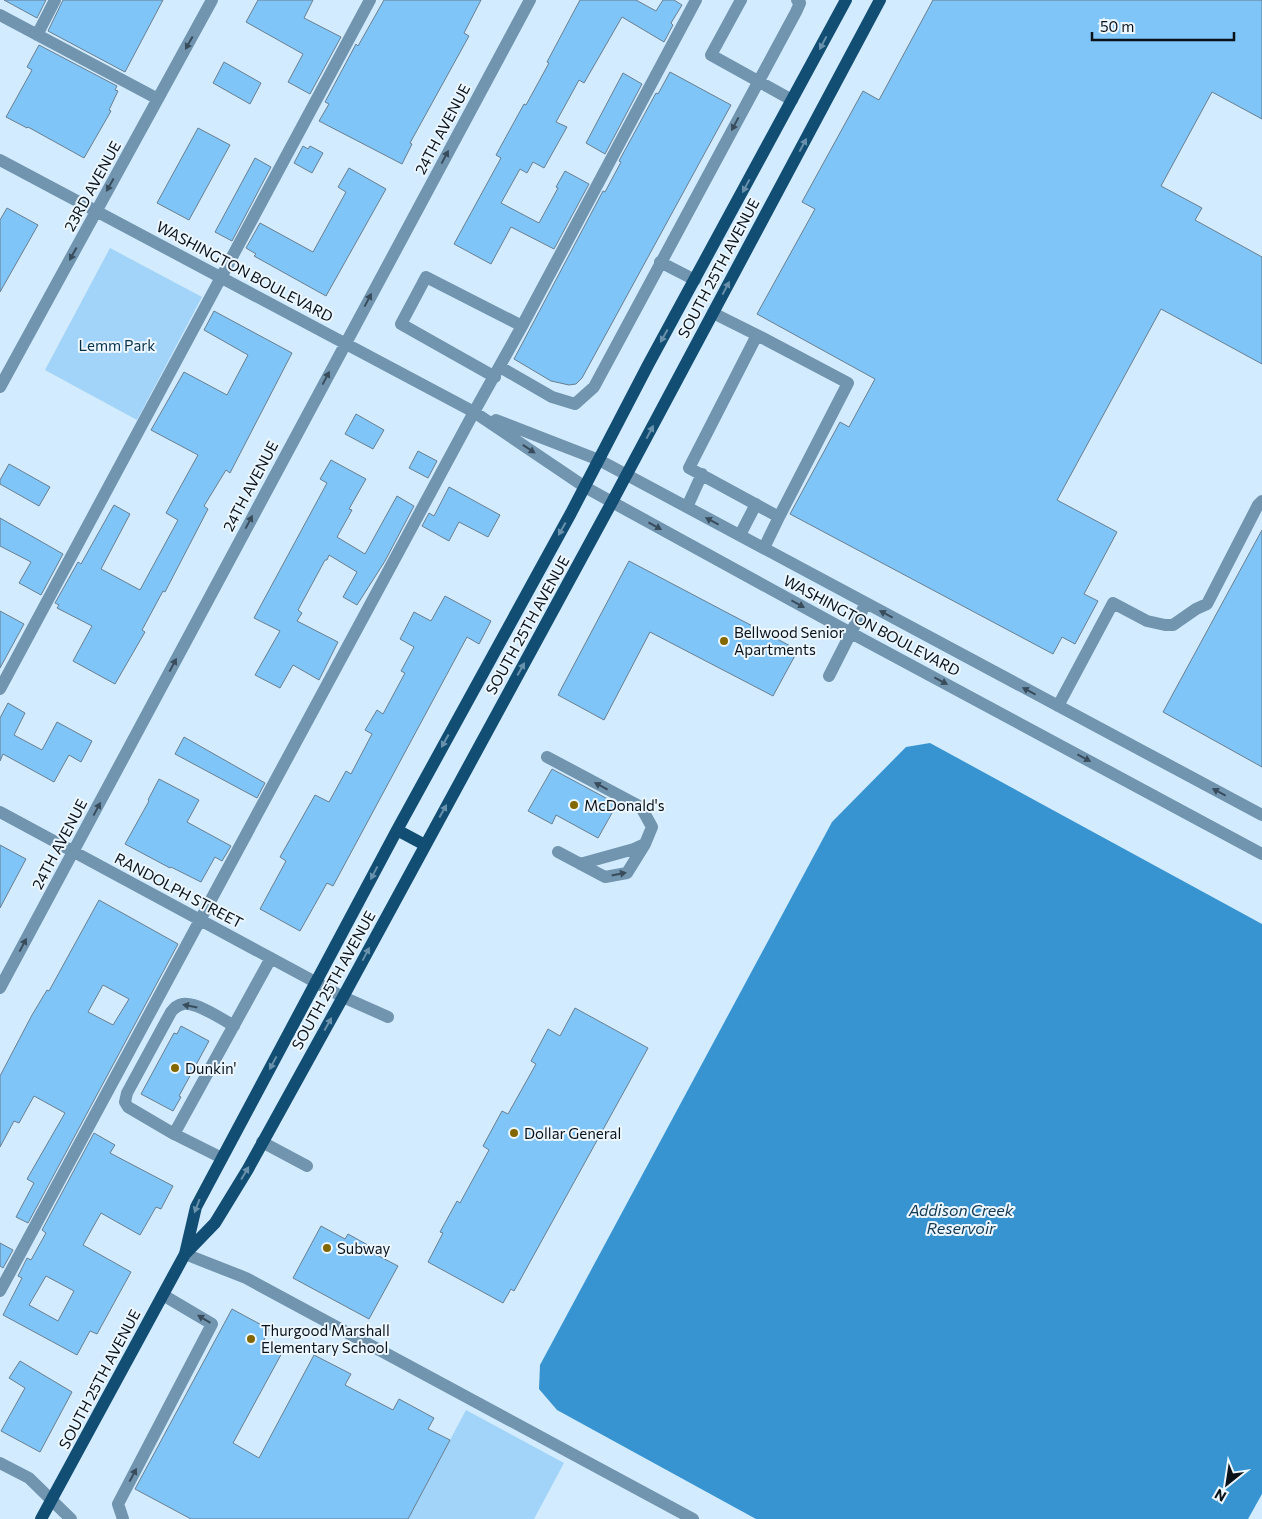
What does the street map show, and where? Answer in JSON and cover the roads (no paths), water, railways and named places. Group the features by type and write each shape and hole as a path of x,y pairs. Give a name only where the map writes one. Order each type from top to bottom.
{"main road":[{"name":"SOUTH 25TH AVENUE","path":"41,1519 185,1254 196,1207 315,982 585,487 846,0"},
{"name":"SOUTH 25TH AVENUE","path":"185,1254 215,1223 343,997 627,475 880,0"},
{"path":"397,830 425,845"}],"street":[{"path":"37,34 55,0"},
{"name":"23RD AVENUE","path":"0,387 212,0"},
{"path":"0,689 370,0"},
{"name":"24TH AVENUE","path":"0,988 530,0"},
{"path":"0,1290 522,326 696,0"},
{"path":"741,0 711,55 792,100"},
{"path":"522,326 426,277 401,324 497,372 552,397 575,404 594,387 796,12 800,3 798,0"},
{"path":"0,15 158,99"},
{"name":"WASHINGTON BOULEVARD","path":"0,160 474,412 585,487 850,633 1262,854"},
{"path":"660,262 695,280"},
{"path":"713,313 848,383 764,548"},
{"path":"757,335 689,468 779,517"},
{"name":"WASHINGTON BOULEVARD","path":"474,412 599,460 1262,815"},
{"path":"687,507 702,474"},
{"path":"1058,706 1113,603 1147,621 1165,626 1173,625 1196,609 1207,604 1258,505 1262,501"},
{"path":"740,535 756,504"},
{"path":"829,676 866,603"},
{"path":"547,757 641,808 652,826 645,844 627,873 605,877 558,852"},
{"name":"RANDOLPH STREET","path":"0,812 343,997 388,1017"},
{"path":"580,864 634,849 645,844"},
{"path":"174,1134 271,958"},
{"path":"222,1158 174,1134 128,1107 125,1102 127,1093 176,1006 192,1005 234,1026"},
{"path":"262,1142 307,1166"},
{"path":"185,1254 246,1278 693,1519"},
{"path":"123,1519 118,1504 212,1324 163,1295"},
{"path":"0,1463 29,1478 71,1519"}],"water":[{"name":"Addison Creek Reservoir","path":"930,743 1262,924 1262,1494 1248,1519 756,1519 557,1410 539,1389 540,1365 832,822 906,747"}],"place":[{"name":"Bellwood Senior Apartments","path":"724,641"},
{"name":"McDonald's","path":"574,805"},
{"name":"Dunkin'","path":"175,1068"},
{"name":"Dollar General","path":"514,1133"},
{"name":"Subway","path":"327,1248"},
{"name":"Thurgood Marshall Elementary School","path":"251,1339"}],"park label":[{"name":"Lemm Park","path":"117,345"}]}
